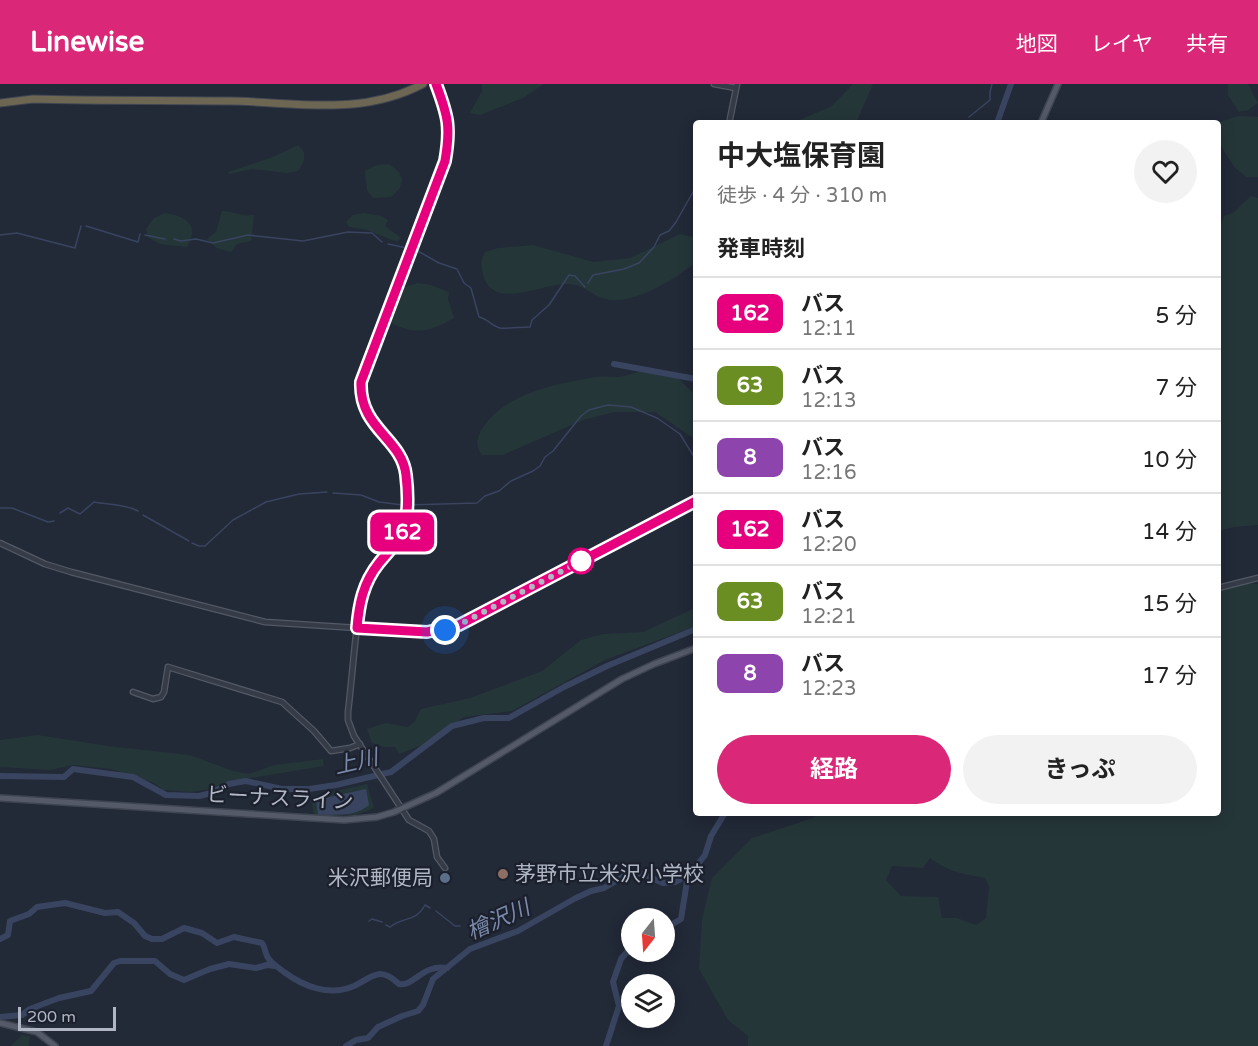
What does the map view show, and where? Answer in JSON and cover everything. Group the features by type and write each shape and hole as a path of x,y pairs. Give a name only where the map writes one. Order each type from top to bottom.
{"highway":[{"path":"0,103 33,99 233,101 331,106 387,98 423,84"}],"main road":[{"path":"1042,120 1058,84"},
{"name":"ビーナスライン","path":"0,798 320,820 362,819 402,810 436,793 622,679 693,649"},
{"path":"0,1023 37,1032 55,1046"}],"street":[{"path":"436,84 447,114 448,141 445,161 361,382 363,408 397,452 404,467 406,515 399,538 371,574 363,590 358,609 348,712 350,728 360,744 402,810 415,825 429,831 434,839 437,856 445,867"},
{"path":"714,84 736,86 730,119"},
{"path":"0,543 45,564 71,572 265,622 427,632 459,625 693,503"},
{"path":"1221,587 1258,578"},
{"path":"133,692 153,699 161,697 168,667 282,702 314,731 331,751 360,744"}],"shaded area":[{"path":"482,84 544,84 523,98 480,115 470,113 482,91"},
{"path":"853,84 873,84 857,120 799,120 832,106"},
{"path":"1228,84 1248,84 1258,103 1248,110 1239,112 1228,95"},
{"path":"1238,116 1258,117 1258,177 1247,177 1235,168 1222,148 1221,122"},
{"path":"298,145 303,151 304,158 298,171 287,173 252,169 229,174 228,172 273,157"},
{"path":"389,164 399,172 402,179 400,188 391,197 373,198 367,190 365,171 377,165"},
{"path":"1251,196 1258,198 1258,525 1221,530 1221,224 1224,216 1233,213"},
{"path":"222,211 254,215 251,241 237,244 231,252 217,248 207,239 216,232"},
{"path":"165,213 179,216 189,223 192,233 187,247 160,244 148,237 146,229 154,218"},
{"path":"364,213 381,216 388,220 385,226 401,238 397,242 367,230 349,227 346,222 353,215"},
{"path":"680,234 693,237 693,264 653,290 628,299 605,299 578,286 568,284 521,293 498,292 490,287 482,271 485,252 498,248 533,245 594,262 630,258"},
{"path":"418,283 449,292 448,299 454,318 436,327 421,330 405,329 387,321 401,288"},
{"path":"646,369 674,374 693,393 693,438 655,412 615,412 583,420 503,455 482,455 478,448 477,440 484,426 494,414 520,397 565,383 596,377 622,376"},
{"path":"1249,583 1258,584 1258,1046 748,1046 748,1036 728,1020 699,969 702,919 712,878 752,838 816,816 1221,816 1221,590","holes":["930,858 956,872 985,878 989,886 986,918 976,925 957,918 942,918 938,897 901,896 886,880 892,866 923,868"]},
{"path":"693,609 693,627 605,660 512,711 464,717 425,744 399,754 395,747 384,747 372,743 367,729 386,723 408,727 415,721 421,709 470,698 542,671 581,640 603,634 643,632"},
{"path":"38,735 190,755 233,771 249,774 274,765 323,759 324,766 244,779 218,788 191,792 163,790 154,783 111,769 73,765 50,770 0,767 0,740"},
{"path":"367,784 374,808 356,815 314,817 311,797"},
{"path":"22,1035 30,1036 29,1046 11,1046"}],"water":[{"path":"366,789 369,805 364,809 345,814 318,815 316,800"}],"waterway":[{"path":"969,117 990,100 992,84"},
{"name":"上川","path":"998,120 1011,84"},
{"path":"588,283 593,275 624,269 639,263 654,247 660,235 669,231 676,222 693,192"},
{"path":"0,235 17,233 75,248 81,226"},
{"path":"86,226 138,242 140,234"},
{"path":"174,239 181,241 196,239 213,243 248,235 303,241 348,232 372,233 382,242"},
{"path":"145,235 165,239"},
{"path":"388,244 407,248"},
{"path":"416,250 439,263 457,269 464,283 471,288 479,317 500,328 530,327 532,320 549,305 569,275 575,276 585,287"},
{"path":"614,364 693,378"},
{"path":"407,505 477,503 485,496 499,491 511,481 540,466 545,457 553,451 581,416 589,410 608,405 631,407 657,418 680,434 693,455"},
{"path":"192,543 205,546 233,520 266,502 299,494 327,492"},
{"path":"333,493 361,495 379,502 403,505"},
{"path":"60,513 68,508 80,514 94,502 138,511"},
{"path":"0,508 12,508 48,522 54,521"},
{"path":"143,515 189,541"},
{"name":"上川","path":"0,776 64,777 73,769 133,777 166,795 199,796 229,784 246,781 282,789 309,789 336,785 391,772 452,726 484,718 509,718 607,666 693,630"},
{"name":"檜沢川","path":"346,1046 356,1040 368,1038 378,1027 418,1011 423,1005 433,979 470,949 518,931 574,899 604,888 631,872 663,883 675,882 690,874 705,855 711,836 723,816"},
{"path":"675,923 681,919 688,875"},
{"path":"0,939 8,935 10,921 29,914 37,907 65,903 105,913 118,912 134,923 145,936 152,939 162,939 184,928 202,933 217,943 234,937 262,943 268,958 284,972 299,982 326,990 345,989 371,976 381,974 392,978 399,984 404,984 431,969 447,968"},
{"path":"386,925 390,927 413,917 425,905 430,908"},
{"path":"436,911 455,926 460,926"},
{"path":"369,921 372,919 382,922"},
{"path":"606,1046 619,1006 613,982 621,959"},
{"path":"0,1017 22,1015 30,1009 59,998 91,991 114,963 120,961 155,961 170,974 184,980 229,964 256,968 267,965 275,966"}],"bus line":[{"name":"162","path":"436,84 449,122 445,161 361,382 363,408 372,423 397,452 404,467 406,517 399,538 377,565 363,590 358,609 357,628 436,632 459,625 693,503"}],"place":[{"name":"茅野市立米沢小学校","path":"503,874"},
{"name":"米沢郵便局","path":"445,878"}],"route":[{"path":"445,630 528,590 581,561"}]}
